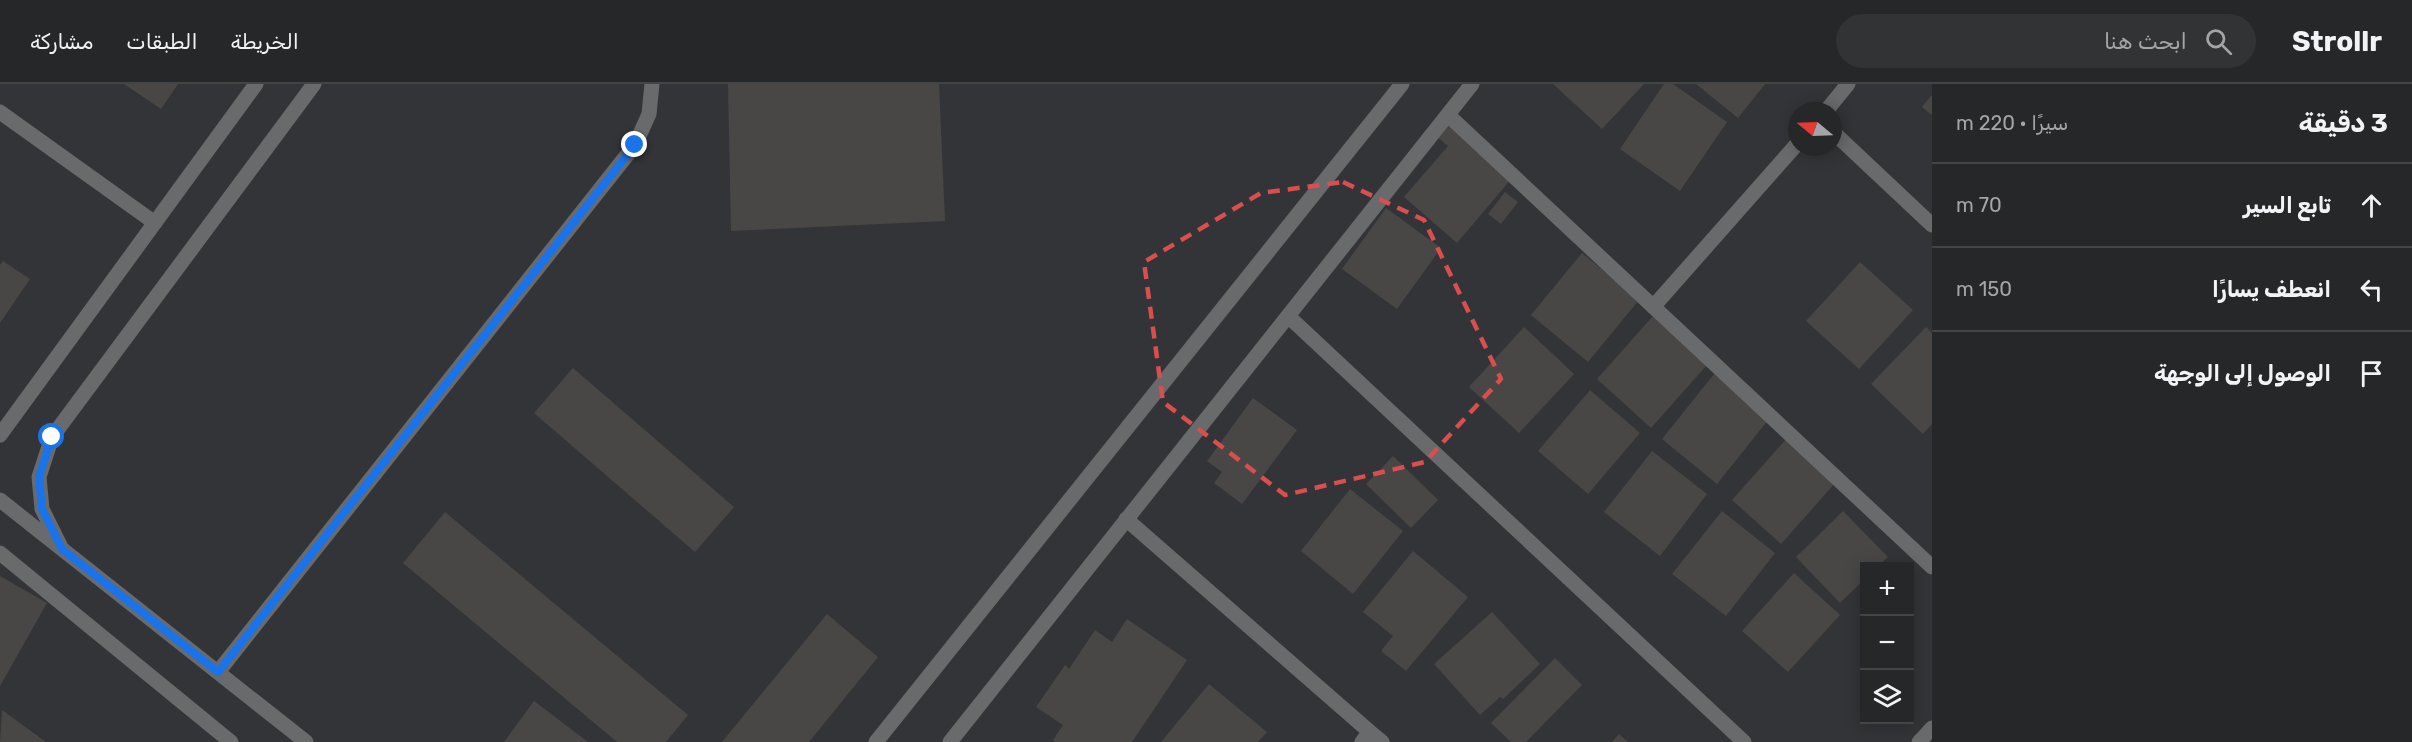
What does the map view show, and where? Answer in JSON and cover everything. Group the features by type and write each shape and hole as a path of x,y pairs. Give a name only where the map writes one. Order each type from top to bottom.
{"street":[{"path":"0,435 256,84"},
{"path":"62,549 42,509 39,477 52,437 314,84"},
{"path":"218,672 635,145 649,114 652,84"},
{"path":"876,742 1402,84"},
{"path":"950,742 1472,84"},
{"path":"1833,102 1848,84"},
{"path":"0,112 155,223"},
{"path":"1448,115 1932,567"},
{"path":"1842,140 1932,225"},
{"path":"1653,307 1788,154"},
{"path":"1288,316 1744,742"},
{"path":"0,500 306,742"},
{"path":"1126,519 1371,739"},
{"path":"0,553 220,739"},
{"path":"1919,742 1932,728"}],"highlighted area":[{"path":"1343,182 1424,220 1501,379 1425,462 1285,495 1163,402 1144,262 1261,193"}],"building":[{"path":"124,84 178,84 161,109"},
{"path":"728,84 939,84 945,221 731,231"},
{"path":"1553,84 1644,84 1602,129"},
{"path":"1664,84 1673,84 1727,122 1680,191 1620,149"},
{"path":"1696,84 1765,84 1738,118"},
{"path":"1932,95 1932,115 1922,107"},
{"path":"1448,122 1512,178 1457,243 1404,197 1448,146 1436,136"},
{"path":"1505,192 1518,202 1501,224 1488,214"},
{"path":"1386,208 1441,248 1397,309 1342,269"},
{"path":"1582,253 1639,300 1588,362 1531,315"},
{"path":"3,261 30,279 0,323 0,265"},
{"path":"1860,262 1913,310 1859,369 1806,321"},
{"path":"1653,316 1707,365 1651,428 1597,379"},
{"path":"1524,327 1574,374 1519,433 1469,387"},
{"path":"1926,327 1932,333 1932,424 1923,434 1871,384"},
{"path":"573,368 734,507 695,552 534,413"},
{"path":"1714,374 1769,419 1717,484 1662,439"},
{"path":"1590,390 1640,433 1588,494 1538,451"},
{"path":"1253,398 1297,430 1242,504 1214,483 1222,472 1207,461"},
{"path":"1787,438 1836,482 1781,544 1732,500"},
{"path":"1652,451 1707,494 1660,556 1604,512"},
{"path":"1393,456 1438,500 1411,528 1366,484"},
{"path":"1350,489 1403,531 1353,594 1301,551"},
{"path":"1722,511 1775,553 1726,616 1672,574"},
{"path":"1843,511 1888,557 1882,562 1860,562 1860,584 1840,603 1796,557"},
{"path":"445,512 688,715 666,742 617,742 403,563"},
{"path":"1413,551 1468,597 1406,671 1381,651 1393,636 1363,612"},
{"path":"1794,573 1840,615 1788,672 1742,631"},
{"path":"0,576 47,603 0,686"},
{"path":"1492,612 1540,664 1503,699 1500,697 1480,715 1434,664"},
{"path":"827,614 878,657 809,742 722,742"},
{"path":"1127,619 1187,660 1132,742 1055,742 1053,740 1063,725 1036,707 1065,665 1069,669 1095,630 1112,642"},
{"path":"1555,658 1582,685 1526,742 1511,742 1491,723"},
{"path":"1209,684 1267,732 1258,742 1161,742"},
{"path":"534,701 588,742 504,742"},
{"path":"2,710 46,742 0,742"},
{"path":"1619,734 1628,742 1612,742"}],"route":[{"path":"52,437 39,477 42,509 62,549 218,672 635,145"}]}
